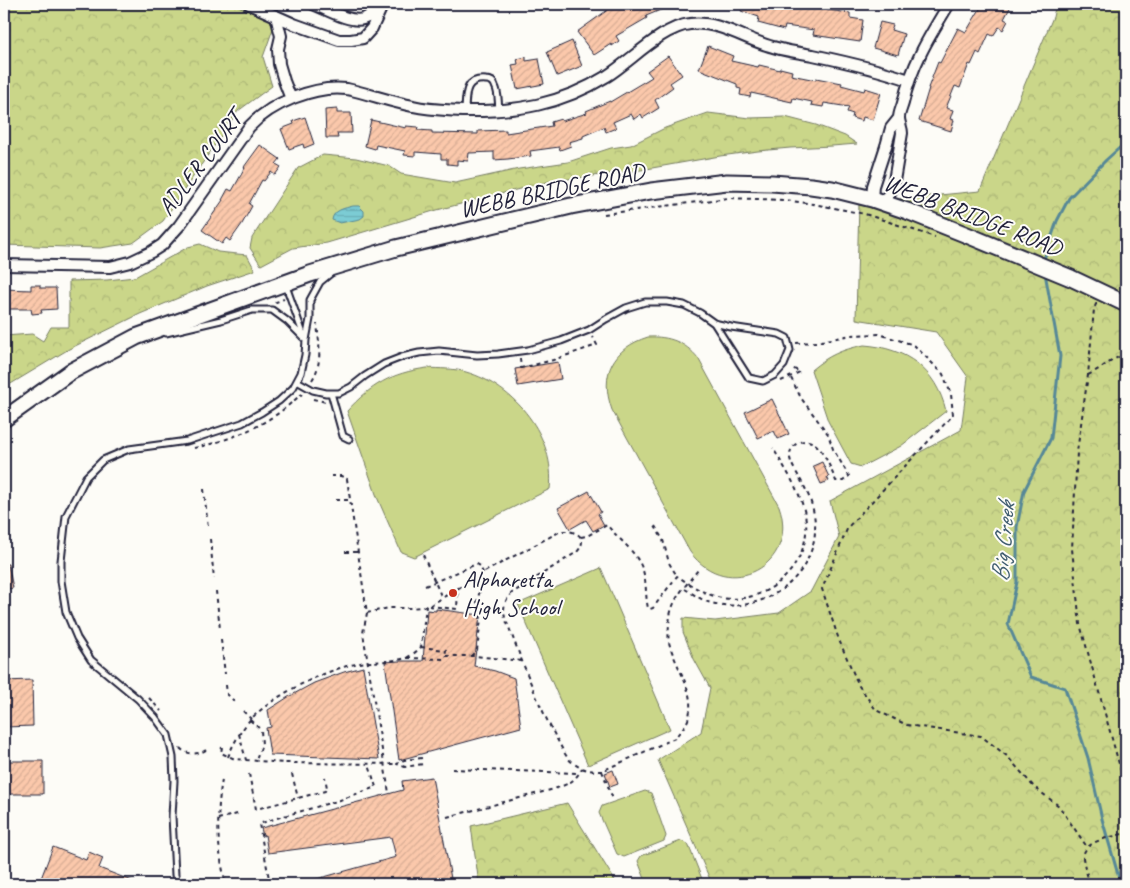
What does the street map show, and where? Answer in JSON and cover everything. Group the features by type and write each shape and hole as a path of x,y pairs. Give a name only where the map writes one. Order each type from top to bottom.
{"street":[{"path":"249,4 294,24 339,40 363,38 372,28 383,5"},
{"path":"313,4 346,18 354,19 370,16 383,5"},
{"path":"899,118 902,128 893,187 878,201 873,186 891,128 899,118 916,62 949,4"},
{"path":"276,16 281,36 278,49 279,64 292,99"},
{"path":"281,36 294,24"},
{"name":"ADLER COURT","path":"4,265 110,267 130,262 152,252 162,245 179,226 252,122 265,112 292,99 318,90 336,88 361,92 434,110 499,111 532,107 567,97 580,91 620,68 666,32 676,27 690,24 712,25 771,47 876,69 909,80"},
{"name":"WEBB BRIDGE ROAD","path":"4,418 70,372 136,338 285,283 340,265 396,248 552,210 651,191 727,182 772,183 832,189 878,201 931,220 1071,278 1126,304"}],"lane":[{"path":"465,111 467,89 475,80 484,79 490,80 496,87 499,111"},
{"path":"887,142 900,145"},
{"path":"178,884 174,865 172,816 173,757 168,736 155,717 138,699 91,660 77,638 66,612 61,581 61,561 66,516 86,477 103,460 129,449 187,441 242,423 279,401 293,388 301,373 310,319 310,300 320,282 340,265"},
{"path":"285,283 306,340"},
{"path":"297,381 320,392 339,393 384,364 402,357 439,351 498,354 528,350 561,341 589,330 626,308 645,302 667,302 684,305 714,322 731,327 779,334 787,338 790,350 784,365 775,375 763,381 749,378 714,322"},
{"path":"136,338 177,331 252,310 272,310 287,321 306,340"},
{"path":"332,393 343,436 349,438"}],"path":[{"path":"597,215 728,198 784,200 865,214 940,238"},
{"path":"1104,307 1096,304 1094,309 1088,375 1077,452 1072,548 1080,624 1126,790"},
{"path":"194,448 216,443 276,416 302,393 316,374 319,361 316,316"},
{"path":"788,343 817,342 851,335 880,334 914,345 943,374 951,394 953,415 848,527 822,589 839,640 859,686 876,710 907,725 981,736 1007,756 1034,787 1059,806 1088,847"},
{"path":"516,360 520,359 522,368 574,354 597,345 593,337"},
{"path":"1088,375 1126,353"},
{"path":"781,380 800,372 784,365"},
{"path":"684,588 707,601 724,605 742,605 759,602 792,582 809,556 814,540 815,524 813,509 809,495 790,460 790,452 794,445 802,441 815,443 836,481 843,481 848,476 833,449 828,434 801,398 790,376"},
{"path":"302,393 317,400 334,401"},
{"path":"655,526 663,540 669,563 678,576 708,594 722,598 748,597 773,587 791,571 798,558 806,534 806,522 798,494 773,448"},
{"path":"332,476 342,476 347,479 367,613 363,633 389,793"},
{"path":"204,489 208,528"},
{"path":"336,500 350,500"},
{"path":"428,606 483,573 561,531 569,530 581,537 587,536 607,525 637,557 643,569 649,608 653,608 678,576"},
{"path":"581,537 583,543 577,552 512,593 505,600 504,610 505,618 545,717 572,762 591,771 602,771 675,738 689,717 690,702 687,686 670,645 669,629 670,614 676,600 698,570"},
{"path":"210,539 214,579"},
{"path":"345,552 357,552"},
{"path":"423,555 442,598"},
{"path":"425,586 477,564 483,573"},
{"path":"367,613 389,608 428,606 457,609 458,588"},
{"path":"471,656 477,650 481,619 477,602 480,590"},
{"path":"216,591 220,629"},
{"path":"407,658 421,647 428,606"},
{"path":"221,640 225,674"},
{"path":"228,757 239,734 265,706 320,676 360,663 407,658 445,659 446,650 421,647"},
{"path":"445,656 471,656 523,661"},
{"path":"226,685 227,694 236,703"},
{"path":"243,711 261,730 262,745 256,760"},
{"path":"239,734 246,760"},
{"path":"222,747 221,753 235,759 284,763 385,765 422,758"},
{"path":"270,884 259,824 337,801 376,787 369,764"},
{"path":"397,764 405,767 423,764"},
{"path":"447,817 568,784 577,777 582,768"},
{"path":"452,769 579,773"},
{"path":"602,771 613,799"},
{"path":"249,774 256,809 325,791 327,788 325,777"},
{"path":"292,774 298,798"},
{"path":"222,780 218,806 218,836 226,884"},
{"path":"218,819 241,813"},
{"path":"1090,884 1083,857 1088,847 1092,843 1126,831"}],"green space":[{"path":"4,4 233,4 269,19 274,26 263,57 272,86 238,111 163,221 133,243 100,248 4,245"},
{"path":"1056,4 1126,4 1126,884 712,884 658,760 701,732 710,688 694,659 683,632 683,618 715,621 779,613 811,591 839,537 830,501 961,430 968,377 936,332 856,319 859,203 980,191 1053,17"},
{"path":"708,113 750,118 785,117 816,125 845,136 857,144 758,151 635,171 551,181 437,210 327,243 293,248 261,265 250,248 252,238 298,168 323,155 356,158 389,166 401,174 455,183 519,169 568,162 611,148 631,145 665,128"},
{"path":"200,244 218,252 247,255 255,270 207,286 140,314 69,349 4,388 4,336 32,334 43,341 51,327 69,327 69,281 135,277 188,247"},
{"path":"648,337 676,341 688,348 698,358 779,506 783,527 779,545 770,560 757,570 740,575 723,575 706,567 690,552 612,410 607,385 608,374 612,364 626,348"},
{"path":"864,345 893,351 917,363 935,383 946,411 901,446 861,467 851,464 828,421 811,370 836,354"},
{"path":"427,368 466,372 484,379 516,401 529,416 539,433 546,451 550,470 550,489 414,557 401,552 377,497 347,411 373,387 382,382 403,373"},
{"path":"601,568 670,729 588,765 518,604"},
{"path":"645,791 651,793 666,836 664,841 624,857 617,854 599,813 602,806"},
{"path":"567,803 617,884 479,884 471,826"},
{"path":"681,841 688,844 704,884 647,884 638,861 641,856"}],"water":[{"path":"353,206 359,206 364,211 364,216 360,219 340,223 332,220 337,212"}],"building":[{"path":"606,4 675,4 646,16 647,18 616,36 619,41 594,55 577,32 609,9"},
{"path":"743,4 782,4 801,8 802,5 850,13 850,18 863,20 860,42 813,35 814,30 785,26 784,30 758,23 759,17 741,11"},
{"path":"983,4 1012,4 1004,19 1008,21 1003,30 999,27 993,36 989,34 980,54 977,52 971,65 969,64 960,88 955,86 946,108 953,110 950,119 954,120 951,131 919,121 928,88 938,62 940,63 958,28 966,32"},
{"path":"880,22 893,25 891,30 904,34 898,55 873,48"},
{"path":"572,41 582,66 557,76 547,52"},
{"path":"708,46 733,56 731,61 758,67 759,65 780,70 780,68 792,71 791,75 842,83 841,85 864,91 865,88 881,93 873,120 863,117 862,121 852,118 853,114 847,112 849,107 824,103 823,107 811,105 812,102 793,98 792,102 751,93 750,97 740,95 741,89 737,88 737,84 699,69"},
{"path":"668,56 682,75 670,83 673,87 655,100 659,108 643,118 641,114 634,119 631,114 613,122 616,128 606,132 604,127 583,136 583,138 569,142 571,146 560,150 559,147 530,151 531,156 494,160 494,152 469,153 468,161 457,160 457,165 447,164 447,159 441,159 441,154 415,152 415,156 404,155 405,151 376,145 375,149 365,146 371,120 406,128 406,126 418,127 417,130 432,131 432,133 478,134 478,131 506,130 506,133 552,126 551,122 561,119 562,121 587,113 586,111 610,102 652,77 647,71"},
{"path":"526,57 526,61 539,59 544,84 517,89 512,65 518,64 517,59"},
{"path":"337,109 337,113 351,113 352,133 337,133 338,138 326,138 325,110"},
{"path":"305,117 314,144 304,148 303,144 289,149 281,129 294,124 293,121"},
{"path":"260,145 280,159 276,164 281,167 275,175 271,172 264,181 262,180 249,204 252,206 242,224 230,241 226,238 222,244 202,230 223,200 228,189 232,191 244,167"},
{"path":"31,285 40,285 40,288 56,288 57,309 41,310 42,313 32,314 31,309 4,309 4,289 31,290"},
{"path":"558,362 561,379 518,386 515,369"},
{"path":"772,399 789,434 778,439 774,431 758,438 745,412"},
{"path":"822,462 829,481 821,484 813,466"},
{"path":"589,491 601,512 598,514 604,525 593,531 586,520 570,529 558,508"},
{"path":"4,564 8,564 13,588 4,590"},
{"path":"436,609 480,615 474,666 514,678 521,727 399,760 385,662 423,661 427,610 436,611"},
{"path":"363,667 379,759 270,755 266,728 271,727 268,710 314,683"},
{"path":"32,680 33,726 4,727 4,681"},
{"path":"4,761 43,761 43,794 4,794"},
{"path":"613,770 618,784 610,787 605,773"},
{"path":"432,777 452,884 306,884 306,882 396,857 391,837 268,853 265,835 263,836 261,828 403,790 402,781"},
{"path":"53,847 86,860 89,852 103,858 99,868 140,884 49,884 40,881"}],"waterway":[{"name":"Big Creek","path":"1043,262 1057,221 1069,198 1126,142"},
{"name":"Big Creek","path":"1045,273 1060,356 1051,438 1024,491 1017,527 1017,582 1008,624 1031,677 1065,688 1088,758 1102,819 1121,884"}],"place":[{"name":"Alpharetta High School","path":"453,593"}]}
